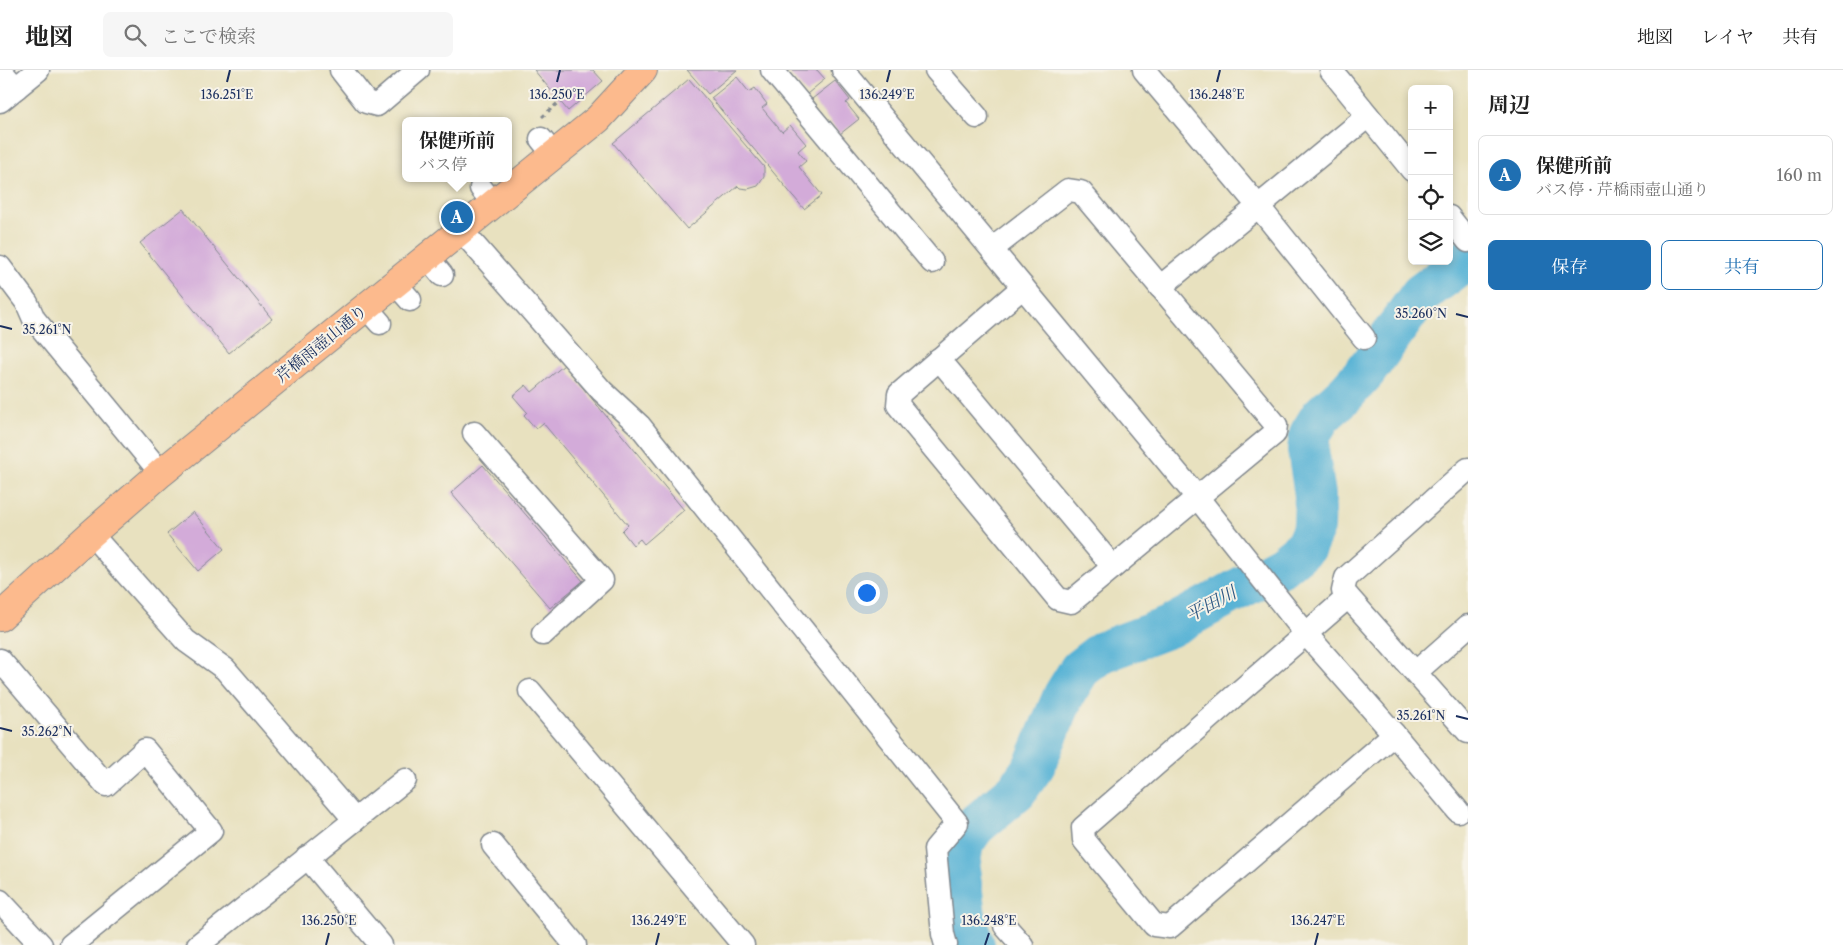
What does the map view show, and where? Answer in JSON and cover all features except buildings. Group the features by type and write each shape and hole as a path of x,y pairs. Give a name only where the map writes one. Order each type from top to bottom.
{"main road":[{"name":"芹橋雨壺山通り","path":"512,176 547,147 598,119 643,70"},
{"name":"芹橋雨壺山通り","path":"0,617 161,473 373,315 435,266 487,196 504,182"}],"street":[{"path":"0,70 8,95 38,70"},
{"path":"341,70 366,102 377,105 418,70"},
{"path":"772,70 932,262"},
{"path":"843,70 1197,497 1307,635 1394,734 1458,812"},
{"path":"936,70 977,117"},
{"path":"1144,70 1259,207 1364,338"},
{"path":"1330,70 1408,165"},
{"path":"1160,287 1368,116"},
{"path":"992,249 1068,190 1081,192 1276,425 1275,433 1071,602 1058,599 898,405 899,394 1024,287"},
{"path":"1451,220 1468,241"},
{"path":"461,230 602,391 640,426 957,823 935,849 943,934 946,945"},
{"path":"0,267 27,303 34,319 161,473"},
{"path":"939,359 1113,567"},
{"path":"474,433 602,580 543,634"},
{"path":"1468,469 1346,578 1344,591 1468,732"},
{"path":"91,534 186,641 224,669 355,820"},
{"path":"1348,597 1307,635 1083,828 1084,840 1154,925 1170,927 1394,734"},
{"path":"1416,672 1468,626"},
{"path":"0,660 106,785 145,750 212,831 71,945"},
{"path":"530,691 743,945"},
{"path":"198,945 404,780"},
{"path":"493,845 575,945"},
{"path":"307,857 381,945"},
{"path":"0,900 41,945"},
{"path":"1005,926 1022,945"}],"waterway":[{"name":"平田川","path":"974,945 965,916 959,868 963,843 975,826 1016,791 1034,766 1064,695 1080,669 1102,652 1169,627 1283,565 1305,547 1314,527 1315,495 1308,450 1310,434 1321,416 1365,372 1421,294 1468,259"},
{"path":"1459,265 1467,276"}],"place":[{"name":"保健所前","path":"457,217"}]}
